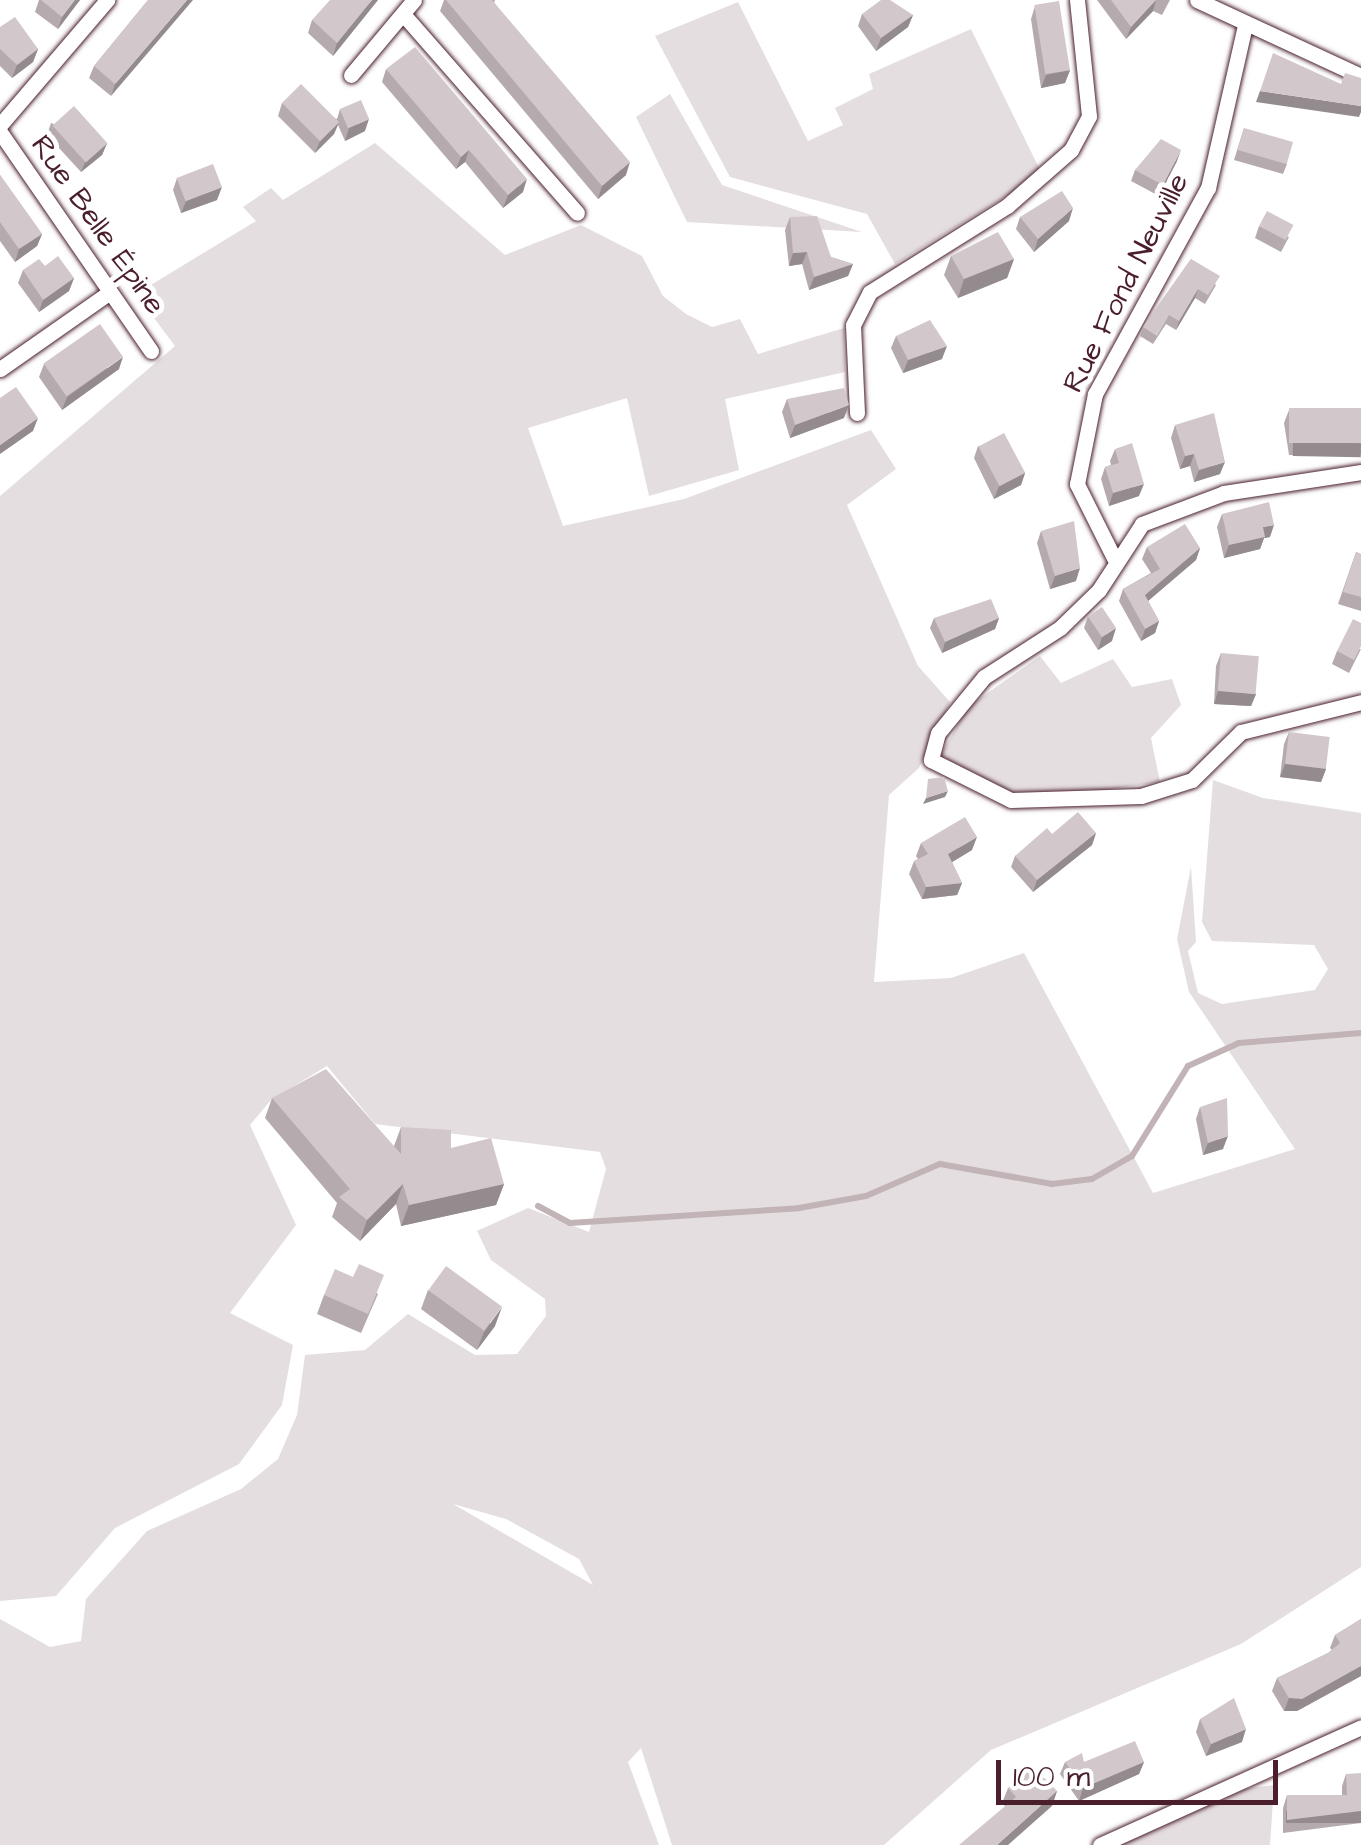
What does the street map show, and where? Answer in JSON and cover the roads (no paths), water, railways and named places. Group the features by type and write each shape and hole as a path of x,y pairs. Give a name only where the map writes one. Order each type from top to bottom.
{"street":[{"path":"0,128 107,0"},
{"path":"352,75 414,0"},
{"path":"857,414 852,325 870,292 1008,206 1072,150 1089,116 1076,0"},
{"path":"1197,0 1361,76"},
{"path":"403,14 577,213"},
{"name":"Rue Fond Neuville","path":"1114,558 1077,484 1095,394 1208,188 1244,25"},
{"name":"Rue Belle Épine","path":"0,128 151,350"},
{"path":"0,368 110,292"},
{"path":"1361,472 1224,493 1142,524 1114,558 1100,590 1060,628 984,677 938,734 931,760 1011,800 1141,796 1192,780 1242,732 1361,702"},
{"path":"1100,1845 1361,1727"}],"waterway":[{"path":"538,1206 570,1223 799,1208 866,1196 940,1164 1052,1184 1092,1179 1132,1156 1188,1066 1239,1043 1361,1033"}]}
